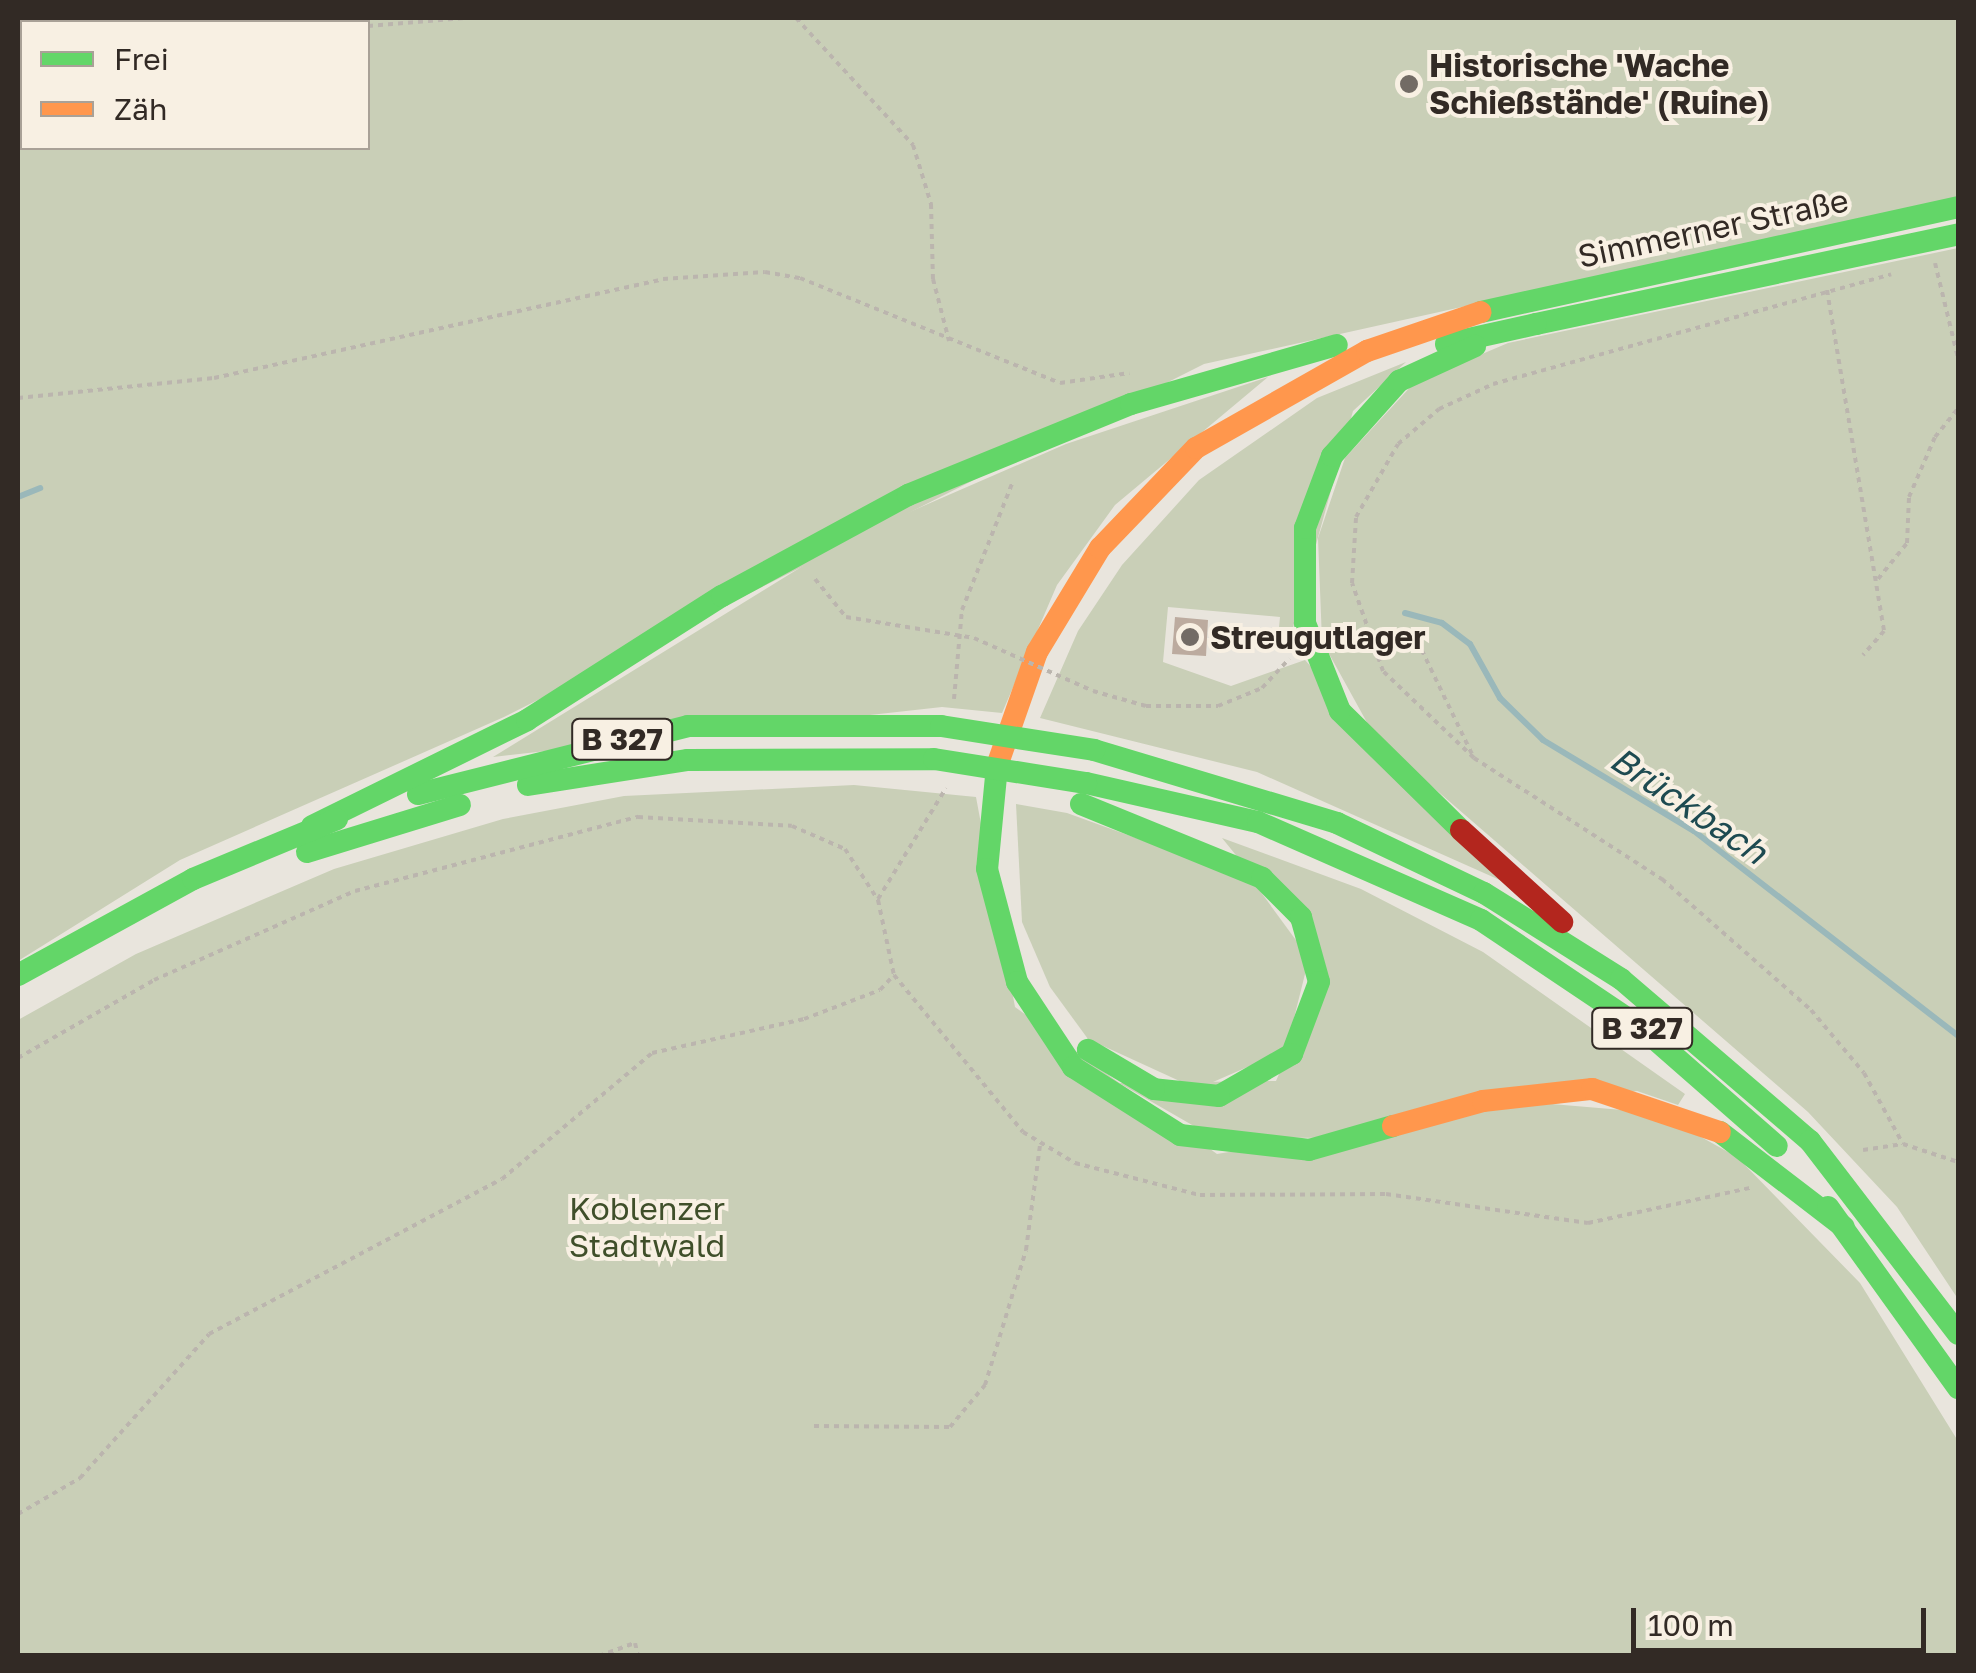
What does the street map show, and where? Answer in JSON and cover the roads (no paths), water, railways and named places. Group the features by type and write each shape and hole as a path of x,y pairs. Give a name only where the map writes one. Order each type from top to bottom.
{"main road":[{"name":"Simmerner Straße","path":"1480,312 1958,208"},
{"name":"Simmerner Straße","path":"1536,324 1958,234"},
{"path":"312,826 526,720 801,552 1020,446 1208,380 1480,312"},
{"path":"1480,312 1368,351 1252,408 1196,448 1100,548 1037,652 998,760 987,869 1017,982 1073,1067 1180,1135 1309,1150 1483,1101 1592,1089 1702,1121 1768,1161 1844,1227"},
{"path":"1084,793 1228,859 1301,918 1318,965 1317,998 1300,1041 1274,1072 1219,1096 1171,1093 1120,1074 1060,1018 1033,974 1004,866 1005,813 1035,711 1117,560 1208,463 1261,423 1375,365 1536,324"},
{"path":"1536,324 1424,367 1360,417 1313,497 1300,564 1305,623 1340,711 1372,750 1621,979"},
{"name":"B 327","path":"18,975 312,826 516,764 688,726 942,726 1094,750 1337,822 1484,892 1621,979 1810,1141 1958,1334"},
{"name":"B 327","path":"18,992 258,870 520,787 688,760 948,765 1258,822 1481,920 1586,986 1716,1090 1844,1227 1958,1388"}],"waterway":[{"name":"Brückbach","path":"18,497 40,488"},
{"name":"Brückbach","path":"1405,613 1442,623 1470,644 1500,698 1543,740 1694,831 1958,1036"}],"place":[{"name":"Historische 'Wache Schießstände' (Ruine)","path":"1409,84"},
{"name":"Streugutlager","path":"1190,637"}],"park label":[{"name":"Koblenzer Stadtwald","path":"647,1228"}]}
